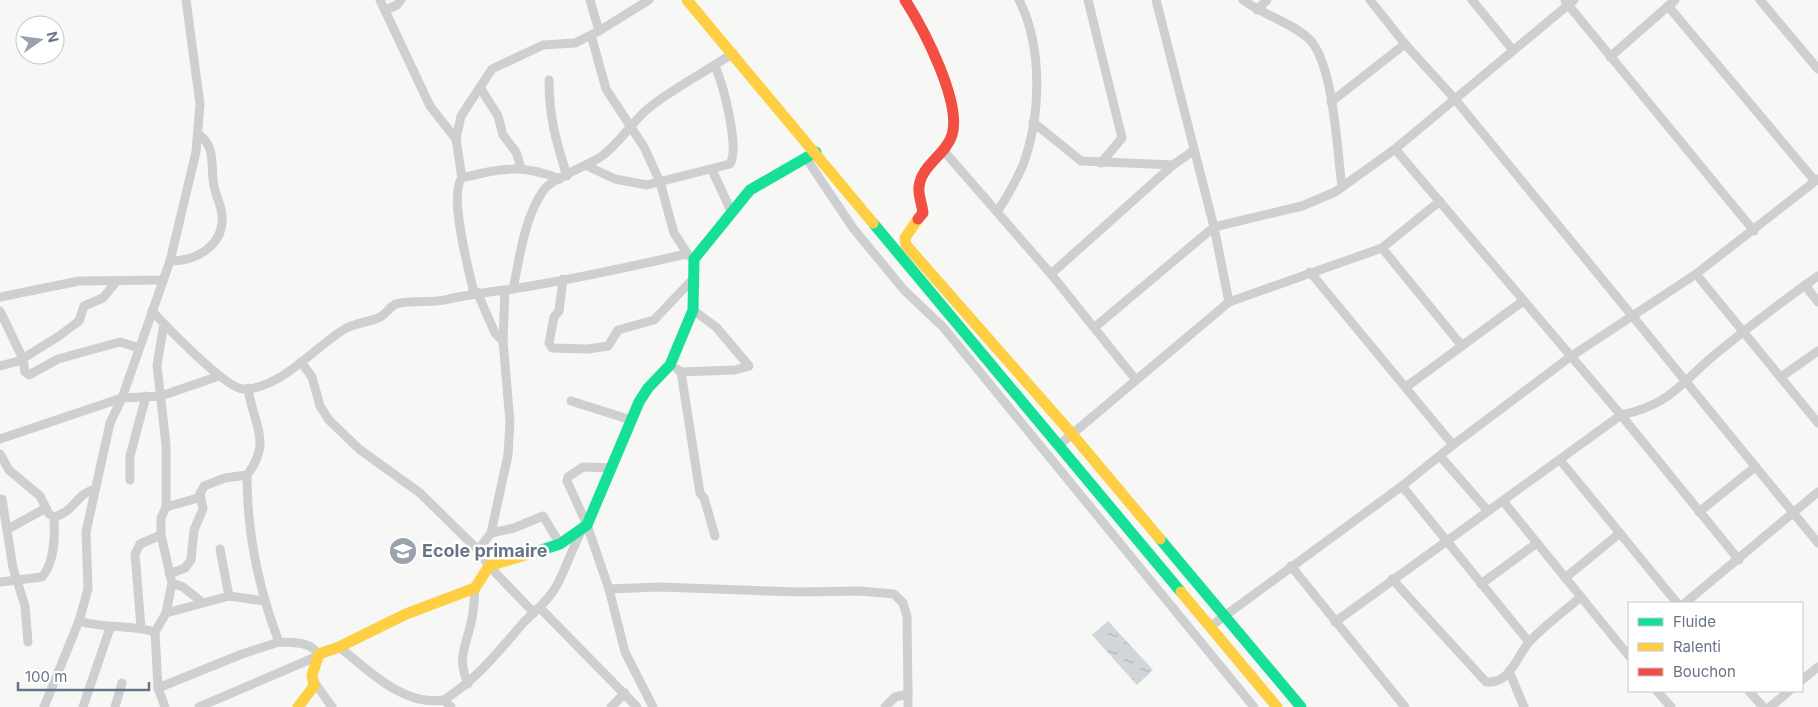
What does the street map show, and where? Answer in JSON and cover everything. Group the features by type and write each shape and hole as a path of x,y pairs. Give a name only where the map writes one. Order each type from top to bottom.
{"main road":[{"path":"687,0 733,54 811,155 1059,445 1277,707"},
{"path":"905,0 920,26 952,103 952,133 943,150 922,176 919,185 923,212 905,238 906,245 1072,434 1301,707"},
{"path":"298,707 315,683 312,675 318,655 339,647 406,614 475,588 489,566 560,544 585,527 612,468 631,420 648,388 670,365 693,310 690,257 754,187 776,177 811,155"}],"street":[{"path":"44,707 79,620 88,589 86,532 110,423 122,398 164,280 187,193 198,134 200,104 186,0"},
{"path":"380,0 433,112 456,139"},
{"path":"385,10 397,5 401,0"},
{"path":"152,311 219,376 234,386 248,388 270,382 301,362 344,329 378,318 396,304 447,300 475,292 509,289 690,257 674,233 660,182 644,147 606,89 590,0"},
{"path":"462,178 456,139 461,116 481,89 488,73 543,44 573,44 595,33 649,0"},
{"path":"1088,0 1122,138 1101,163"},
{"path":"1156,0 1214,228 1229,302"},
{"path":"1243,0 1257,10 1299,31 1310,40 1318,52 1326,75 1331,102 1342,188"},
{"path":"1257,10 1267,0"},
{"path":"1370,0 1405,44 1454,98 1818,543"},
{"path":"1472,0 1512,49"},
{"path":"1760,0 1818,70"},
{"path":"998,212 1023,165 1033,122 1035,62 1023,2"},
{"path":"1095,327 1214,228 1302,206 1326,197 1342,188 1395,149 1568,2 1754,231"},
{"path":"1211,626 1402,486 1453,444 1570,358 1696,274 1754,231 1816,180 1671,3 1610,56"},
{"path":"1331,102 1405,44"},
{"path":"478,550 490,533 508,455 510,437 503,341 509,289 533,208 545,188 587,166 615,145 647,109 666,94 733,54"},
{"path":"587,166 615,179 637,185 660,182 730,164 732,158 731,127 725,92 715,66"},
{"path":"549,80 549,101 555,142 563,177"},
{"path":"481,89 498,116 503,136 516,152 521,168"},
{"path":"1033,122 1081,161 1173,166"},
{"path":"170,261 191,259 208,250 222,224 222,212 213,184 214,166 208,143 198,134"},
{"path":"1395,149 1620,415 1738,560"},
{"path":"943,150 1051,274 1136,380"},
{"path":"1051,274 1173,166 1193,151"},
{"path":"811,155 853,228 904,290 943,327 1254,707"},
{"path":"503,341 494,333 475,292 460,234 457,197 458,182 462,178 496,170 521,168 563,177"},
{"path":"712,170 732,213"},
{"path":"1059,445 1229,302 1382,248 1440,201"},
{"path":"1382,248 1462,346"},
{"path":"1310,272 1453,444"},
{"path":"1696,274 1817,418"},
{"path":"1335,622 1620,415 1642,411 1662,401 1717,353 1818,276"},
{"path":"563,279 559,311 554,316 549,343 552,348 588,349 608,346 618,330 654,320 692,280"},
{"path":"0,297 66,283 164,280"},
{"path":"0,366 22,359 79,321 82,308 105,297 116,282"},
{"path":"1805,285 1818,302"},
{"path":"1406,387 1523,301"},
{"path":"670,365 682,372 735,370 749,366 716,327 693,310"},
{"path":"0,311 22,359 25,372 29,375 58,359 120,342 139,348"},
{"path":"164,324 157,365 166,446 166,507 161,518 161,535 172,583 166,614 155,632 158,688 164,707"},
{"path":"1781,377 1818,351"},
{"path":"301,362 314,381 320,406 329,420 359,449 420,494 478,550 489,566 625,693 637,707"},
{"path":"682,372 700,493 704,498 715,536"},
{"path":"0,440 122,398 161,396 219,376"},
{"path":"248,388 262,445 247,475 251,524 264,602 279,642"},
{"path":"130,480 130,456 146,396"},
{"path":"571,401 597,407 631,420"},
{"path":"0,454 10,470 40,496 46,508 54,517 54,544 45,574 38,578 0,582"},
{"path":"1440,456 1488,511"},
{"path":"1560,460 1676,602"},
{"path":"612,468 583,467 568,478 568,483 609,589 625,652 653,707"},
{"path":"1699,512 1755,467"},
{"path":"169,574 185,568 191,560 194,530 202,513 201,487 225,478 247,475"},
{"path":"1402,486 1529,642"},
{"path":"54,517 64,515 85,492 95,489"},
{"path":"1686,602 1818,492"},
{"path":"166,507 197,498 200,493"},
{"path":"2,499 17,580 25,606 28,642"},
{"path":"1503,501 1628,652"},
{"path":"8,529 46,508"},
{"path":"490,533 514,528 543,516 560,544"},
{"path":"438,703 468,684 537,610 558,584 570,552 585,527"},
{"path":"1565,578 1620,533"},
{"path":"141,627 135,554 140,544 161,535"},
{"path":"1481,584 1537,543"},
{"path":"220,549 229,596"},
{"path":"1291,566 1405,707"},
{"path":"1392,579 1482,680 1490,682 1509,672 1529,642 1581,597"},
{"path":"172,583 183,587 202,602"},
{"path":"609,589 659,587 799,592 859,591 894,594 904,603 907,616 908,707"},
{"path":"468,684 462,667 462,656 472,622 475,588"},
{"path":"166,614 202,602 229,596 264,602"},
{"path":"79,620 110,628 141,627 155,632"},
{"path":"83,707 110,628"},
{"path":"158,688 242,654 279,642 304,644 315,649 318,655 200,707"},
{"path":"339,647 390,687 416,702 438,703 451,707"},
{"path":"1803,679 1818,667"},
{"path":"1509,672 1524,707"},
{"path":"114,707 122,683"},
{"path":"315,683 332,707"},
{"path":"1659,692 1671,707"},
{"path":"1750,692 1763,707"},
{"path":"1770,707 1788,692"},
{"path":"610,707 625,693"},
{"path":"885,707 895,697 908,694"}],"water":[{"path":"1108,621 1153,670 1137,685 1092,635"}],"traffic: fast":[{"path":"535,552 560,544 587,525 639,402 648,388 670,365 693,310 694,259 750,190 816,152"},
{"path":"873,223 1181,592"},
{"path":"1160,539 1301,707"}],"traffic: slow":[{"path":"687,0 873,223"},
{"path":"918,219 905,238 906,245 1072,434 1160,539"},
{"path":"298,707 314,686 312,675 319,654 339,647 406,614 475,588 489,566 535,552"},
{"path":"1181,592 1277,707"}],"traffic: jam":[{"path":"905,0 939,66 946,85 954,121 949,142 924,172 921,179 919,190 923,213 918,219"}],"place":[{"name":"Ecole primaire","path":"403,551"}]}
